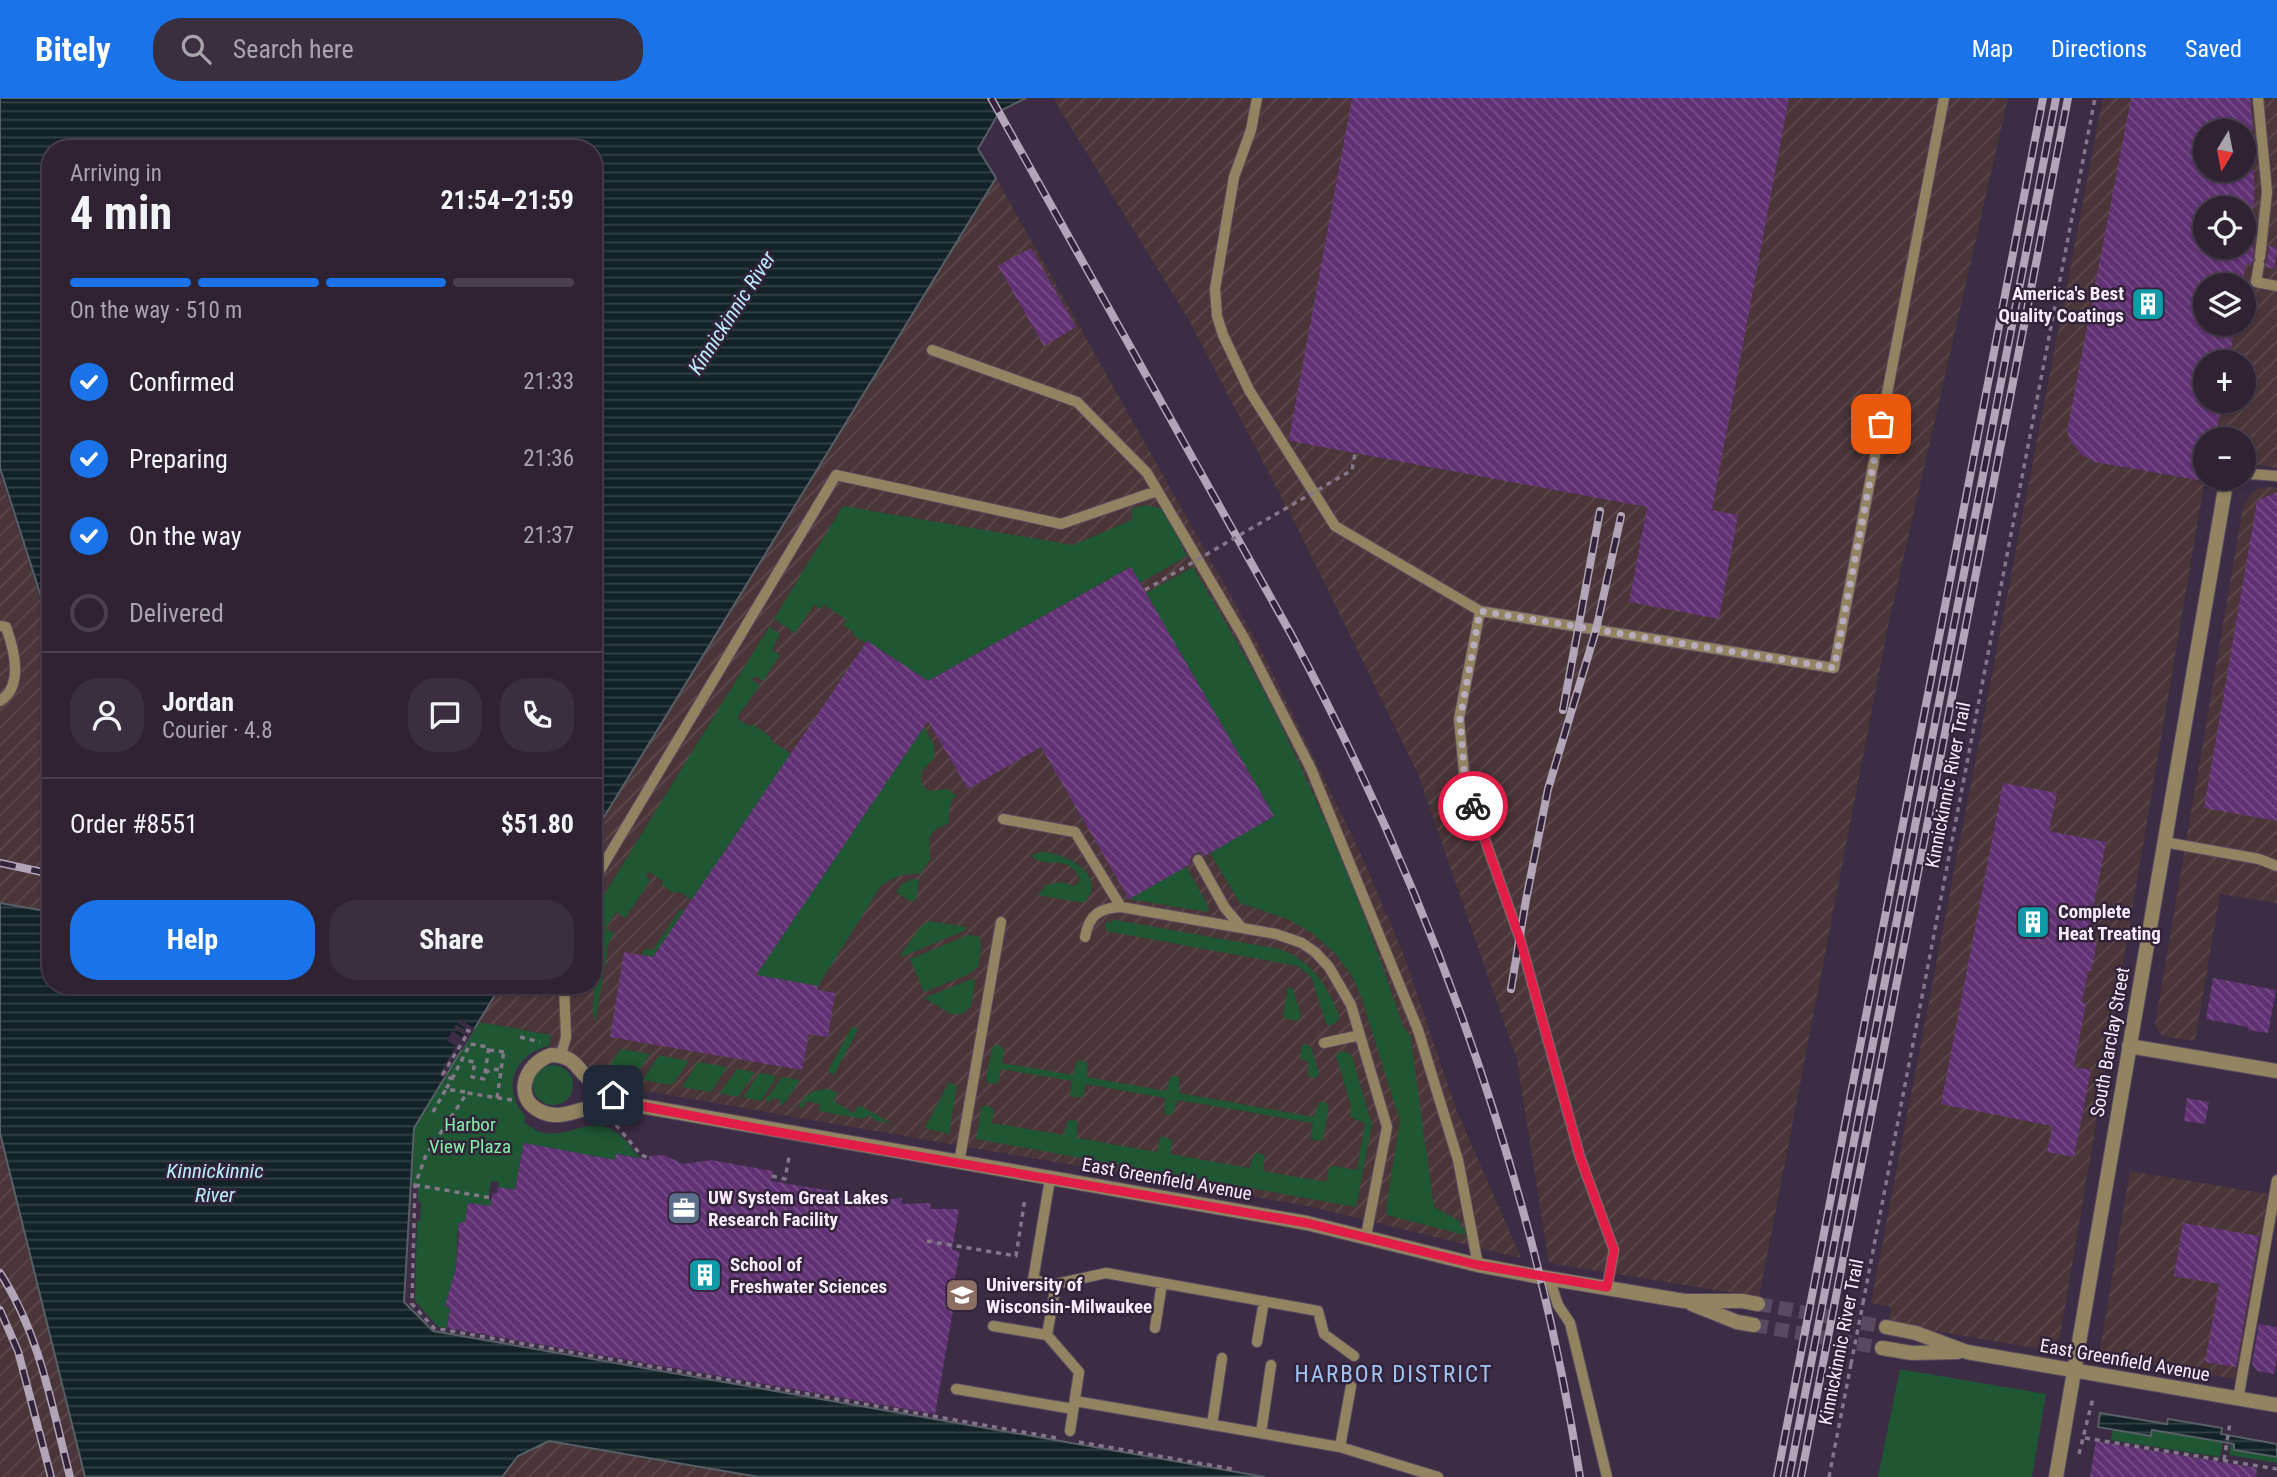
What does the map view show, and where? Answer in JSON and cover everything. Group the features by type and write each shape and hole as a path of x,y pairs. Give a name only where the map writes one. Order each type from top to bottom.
{"street":[{"name":"South Barclay Street","path":"2056,1477 2225,490"},
{"path":"2129,1046 2277,1071"},
{"path":"527,1096 525,1082 532,1065 551,1055 561,1055"},
{"name":"East Greenfield Avenue","path":"561,1055 571,1059 592,1082 604,1090 641,1106"},
{"name":"East Greenfield Avenue","path":"527,1096 535,1108 553,1116 563,1116 593,1107 641,1106 1307,1223 1478,1265 1549,1278 1684,1301 1742,1301 1758,1304"},
{"name":"East Greenfield Avenue","path":"1684,1301 1737,1322 1754,1325"},
{"name":"East Greenfield Avenue","path":"1886,1327 1916,1333 1967,1352 2277,1405"},
{"name":"East Greenfield Avenue","path":"1882,1348 1912,1353 1967,1352"}],"lane":[{"path":"1257,98 1251,130 1234,177 1214,289 1223,335 1248,390 1335,526 1480,611 1834,668 1944,98"},
{"path":"2258,98 2267,192 2256,282 2277,286"},
{"path":"932,350 1077,402 1147,473 1244,638 1311,769 1419,1030 1458,1160 1478,1265"},
{"path":"2256,474 2277,476"},
{"path":"602,867 836,475 1062,524 1157,491"},
{"path":"1480,611 1460,719 1465,783 1520,939 1580,1157 1614,1250 1607,1287"},
{"path":"0,626 6,627 15,652 14,685 0,701"},
{"path":"1003,819 1075,832 1121,907"},
{"path":"2164,842 2259,859 2277,866"},
{"path":"1198,860 1225,908 1242,928"},
{"path":"1085,937 1087,923 1095,913 1105,908 1121,907 1276,934 1302,943 1315,952 1340,983 1351,1005 1387,1128 1366,1236"},
{"path":"959,1163 1001,922"},
{"path":"561,1055 566,1037 564,994"},
{"path":"1324,1043 1360,1035"},
{"path":"1050,1179 1033,1280 1056,1284 1106,1273 1318,1311 1324,1334 1354,1356"},
{"path":"2238,1399 2277,1180"},
{"path":"1549,1278 1558,1305 1570,1323 1607,1477"},
{"path":"1155,1328 1162,1283"},
{"path":"1047,1335 1056,1284"},
{"path":"1257,1342 1264,1301"},
{"path":"993,1326 1047,1335 1079,1372 1070,1431"},
{"path":"1212,1425 1222,1358"},
{"path":"1261,1433 1271,1365"},
{"path":"1340,1447 1351,1386"},
{"path":"956,1389 1212,1425 1340,1447 1438,1477"}],"path":[{"name":"Kinnickinnic River Trail","path":"1829,1477 2095,98"},
{"path":"1144,590 1352,470 1355,453"},
{"path":"452,1079 443,1074 469,1031 466,1030"},
{"path":"520,1037 541,1043"},
{"path":"433,1112 452,1079 461,1060 470,1044 489,1047 484,1079 472,1077 475,1062 461,1060"},
{"path":"488,1050 504,1051 497,1098"},
{"path":"485,1073 492,1069 501,1070"},
{"path":"446,1089 511,1101 527,1096"},
{"path":"467,1093 426,1156 415,1185 412,1304 434,1328 1232,1469"},
{"path":"616,1125 641,1155 649,1158"},
{"path":"772,1176 785,1178 789,1157"},
{"path":"415,1185 492,1198"},
{"path":"927,1241 1016,1256 1026,1198"},
{"path":"2080,1454 2093,1398"},
{"path":"2224,1461 2230,1423"},
{"path":"2085,1438 2277,1469"}],"shaded area":[{"path":"1053,98 2008,98 1888,626 1759,1297 1549,1263 1517,1060 1418,774 1295,523 1190,322"},
{"path":"2103,98 2277,98 2277,468 2256,464 2256,427 2193,427 2193,490 2203,490 2060,1336 2053,1348 2045,1350 1889,1323 1891,1307 1871,1303"},
{"path":"996,178 1260,648 1359,850 1403,953 1456,1109 1521,1258 1308,1206 617,1086 603,1080 575,1053 549,1046 551,1035 479,1022 496,994 602,994 602,820"},
{"path":"0,475 42,604 42,910 0,903"},
{"path":"2270,487 2277,488 2277,903 2220,894 2195,1041 2162,1036 2155,1025 2243,507 2250,494"},
{"path":"0,1133 48,1327 85,1477 0,1477"},
{"path":"2130,1171 2268,1194 2235,1379 2108,1357 2100,1350"},
{"path":"549,1441 759,1477 502,1477 518,1456"}],"green space":[{"path":"1144,505 1160,508 1187,556 1140,583 1130,567 928,681 867,641 866,643 853,635 854,632 843,625 847,620 824,605 821,609 814,605 795,633 774,619 843,506 1073,545 1132,520 1132,509"},
{"path":"1193,567 1264,692 1304,773 1340,856 1403,1027 1410,1035 1434,1207 1459,1221 1461,1227 1466,1229 1465,1235 1387,1215 1400,1121 1362,999 1352,976 1335,953 1312,933 1288,919 1240,903 1210,853 1274,816 1146,593"},
{"path":"769,627 780,634 772,650 780,655 763,681 755,676 752,680 760,685 737,718 750,727 752,724 791,754 692,900 678,891 675,894 661,884 663,881 649,872 646,877 651,880 625,918 616,912 606,928 614,934 609,942 602,982 602,898"},
{"path":"924,727 934,745 934,758 922,771 923,787 930,791 947,789 956,795 950,808 949,823 936,829 929,838 930,860 920,874 899,876 881,886 818,986 756,975"},
{"path":"1042,852 1073,861 1088,875 1092,884 1084,903 1038,895 1046,885 1062,882 1075,886 1080,880 1070,866 1043,862 1031,855"},
{"path":"1186,866 1209,908 1208,912 1129,899"},
{"path":"913,879 919,880 916,899 912,902 896,892 902,884"},
{"path":"680,909 684,911 653,957 642,955 644,949 653,950"},
{"path":"1115,920 1279,949 1300,960 1316,975 1329,994 1339,1015 1338,1021 1330,1026 1326,1024 1312,978 1298,966 1106,931 1105,923"},
{"path":"929,921 967,927 966,930 899,958 920,927"},
{"path":"968,935 979,936 981,946 978,967 969,974 924,992 910,959"},
{"path":"972,979 975,981 971,1006 963,1014 951,1014 924,998"},
{"path":"1288,987 1293,989 1301,1016 1297,1021 1283,1015"},
{"path":"594,994 600,994 595,1023"},
{"name":"Harbor View Plaza","path":"479,1022 551,1035 549,1046 527,1056 515,1074 514,1094 525,1116 524,1123 541,1132 555,1134 602,1126 622,1137 640,1158 617,1154 615,1160 524,1143 515,1190 498,1187 499,1182 491,1181 488,1199 492,1200 495,1207 468,1203 465,1222 458,1223 456,1268 445,1306 450,1308 447,1328 438,1327 415,1301 417,1221 420,1221 421,1203 418,1202 418,1187 412,1186 414,1128"},
{"path":"852,1026 858,1030 834,1075 828,1071"},
{"path":"1305,1044 1311,1047 1319,1074 1316,1078 1308,1076 1308,1061 1300,1059 1302,1046"},
{"path":"1000,1045 1004,1050 1002,1063 1073,1075 1079,1060 1088,1063 1087,1077 1166,1091 1171,1076 1179,1077 1179,1093 1314,1117 1319,1102 1327,1103 1329,1106 1323,1139 1313,1140 1311,1137 1313,1123 1178,1100 1172,1115 1164,1114 1165,1098 1086,1084 1083,1097 1072,1097 1072,1081 1001,1069 999,1082 988,1083 986,1079 992,1048"},
{"path":"621,1049 650,1054 634,1078 628,1077 631,1070 619,1068 614,1074 606,1070"},
{"path":"1340,1051 1349,1053 1352,1057 1372,1125 1356,1207 976,1139 982,1107 985,1105 994,1109 992,1123 1064,1135 1067,1122 1077,1121 1077,1138 1157,1152 1162,1136 1172,1140 1170,1154 1249,1168 1255,1153 1263,1154 1263,1171 1326,1182 1329,1168 1333,1166 1357,1170 1365,1123 1350,1117 1351,1105 1336,1056"},
{"path":"659,1055 689,1061 672,1085 643,1080"},
{"path":"698,1062 727,1067 711,1092 682,1087"},
{"path":"553,1065 561,1066 567,1071 572,1077 572,1093 567,1099 561,1104 553,1105 545,1104 539,1099 534,1093 533,1085 534,1077 539,1071 545,1066"},
{"path":"737,1069 755,1072 738,1097 720,1093"},
{"path":"759,1073 777,1076 761,1101 743,1097"},
{"path":"782,1077 800,1080 783,1105 780,1104 780,1099 771,1098 770,1102 765,1101"},
{"path":"949,1082 957,1086 949,1134 925,1128"},
{"path":"828,1089 838,1093 833,1101 854,1113 859,1105 891,1123 876,1121 870,1115 863,1119 819,1111 820,1104 805,1101 804,1108 798,1107 810,1094"},
{"path":"1900,1369 2046,1394 2032,1477 1878,1477"},
{"path":"2113,1429 2150,1435 2152,1430 2223,1442 2220,1457 2111,1440"},
{"path":"2231,1443 2235,1444 2234,1450 2277,1457 2277,1463 2229,1455"}],"water":[{"name":"Kinnickinnic River","path":"0,98 1026,98 1000,111 978,149 996,178 602,820 602,140 42,140 42,600 0,468"},
{"name":"Kinnickinnic River","path":"0,903 42,910 42,994 496,994 414,1128 404,1302 433,1331 1265,1477 759,1477 549,1441 518,1456 502,1477 85,1477 0,1133"},
{"path":"2100,1413 2167,1424 2168,1419 2222,1428 2221,1434 2277,1444 2277,1457 2234,1450 2234,1444 2152,1430 2151,1436 2098,1427"}],"pier":[{"path":"460,1019 475,1029 462,1050 459,1049 444,1078 439,1075 456,1046 447,1041 452,1031 462,1037 464,1035 454,1028 456,1025 467,1029 458,1023"}],"building":[{"path":"1352,98 1789,98 1712,510 1738,515 1719,619 1629,602 1647,507 1290,441"},
{"name":"America's Best Quality Coatings","path":"2131,98 2250,98 2252,119 2193,119 2193,182 2254,182 2254,196 2193,196 2193,259 2253,259 2251,265 2246,264 2244,273 2193,273 2193,336 2233,336 2231,350 2193,350 2193,413 2220,413 2217,427 2193,427 2193,479 2095,462 2082,455 2071,442 2067,431"},
{"path":"2269,246 2277,248 2274,269 2266,267"},
{"path":"1031,248 1076,327 1044,346 998,266"},
{"path":"2277,492 2277,821 2204,808 2257,501"},
{"path":"1131,567 1274,816 1205,856 1199,852 1194,854 1190,859 1191,864 1129,899 1041,747 968,789 928,721 756,975 818,986 817,990 835,993 828,1037 809,1034 802,1070 610,1037 624,952 653,957 867,641 928,681"},
{"name":"Complete Heat Treating","path":"2003,783 2057,793 2049,831 2106,842 2087,941 2097,943 2082,1002 2086,1003 2074,1067 2091,1070 2074,1157 2047,1152 2052,1126 1941,1104"},
{"path":"2213,978 2276,990 2268,1033 2206,1019"},
{"path":"2187,1098 2209,1102 2205,1124 2184,1121"},
{"name":"School of Freshwater Sciences","path":"524,1143 615,1160 616,1154 649,1160 649,1156 664,1155 683,1164 711,1160 773,1171 771,1181 885,1200 902,1198 901,1204 931,1203 930,1209 959,1209 952,1250 960,1252 953,1287 957,1288 935,1414 447,1328 450,1308 445,1306 456,1268 458,1223 465,1222 468,1203 490,1206 493,1193 497,1194 498,1187 515,1190"},
{"path":"2183,1223 2259,1236 2236,1367 2205,1362 2219,1284 2174,1276"},
{"path":"2259,1324 2277,1327 2274,1374 2257,1371 2252,1364"},
{"path":"2096,1441 2257,1468 2256,1477 2090,1477"}],"tunnel":[{"path":"1758,1304 1886,1327"},
{"path":"1754,1325 1882,1348"}],"railway":[{"path":"991,98 1291,634 1389,835 1432,939 1506,1150 1560,1367 1580,1477"},
{"path":"1777,1477 2043,98"},
{"path":"1789,1477 2056,98"},
{"path":"1801,1477 2068,98"},
{"path":"1563,710 1600,511"},
{"path":"1511,989 1548,789 1596,630 1621,516"},
{"path":"0,863 42,872"},
{"path":"0,1273 14,1296 35,1346 70,1477"},
{"path":"0,1310 18,1351 51,1477"}],"way so far":[{"path":"1473,806 1465,783 1460,719 1480,611 1834,668 1881,424"}],"place":[{"name":"America's Best Quality Coatings","path":"2148,304"},
{"name":"Complete Heat Treating","path":"2033,922"},
{"name":"UW System Great Lakes Research Facility","path":"684,1208"},
{"name":"School of Freshwater Sciences","path":"705,1275"},
{"name":"University of Wisconsin-Milwaukee","path":"962,1295"}],"district":[{"name":"HARBOR DISTRICT","path":"1394,1374"}],"route":[{"path":"613,1095 641,1106 772,1131 1307,1223 1478,1265 1607,1287 1614,1250 1580,1157 1520,939 1473,806"}]}
